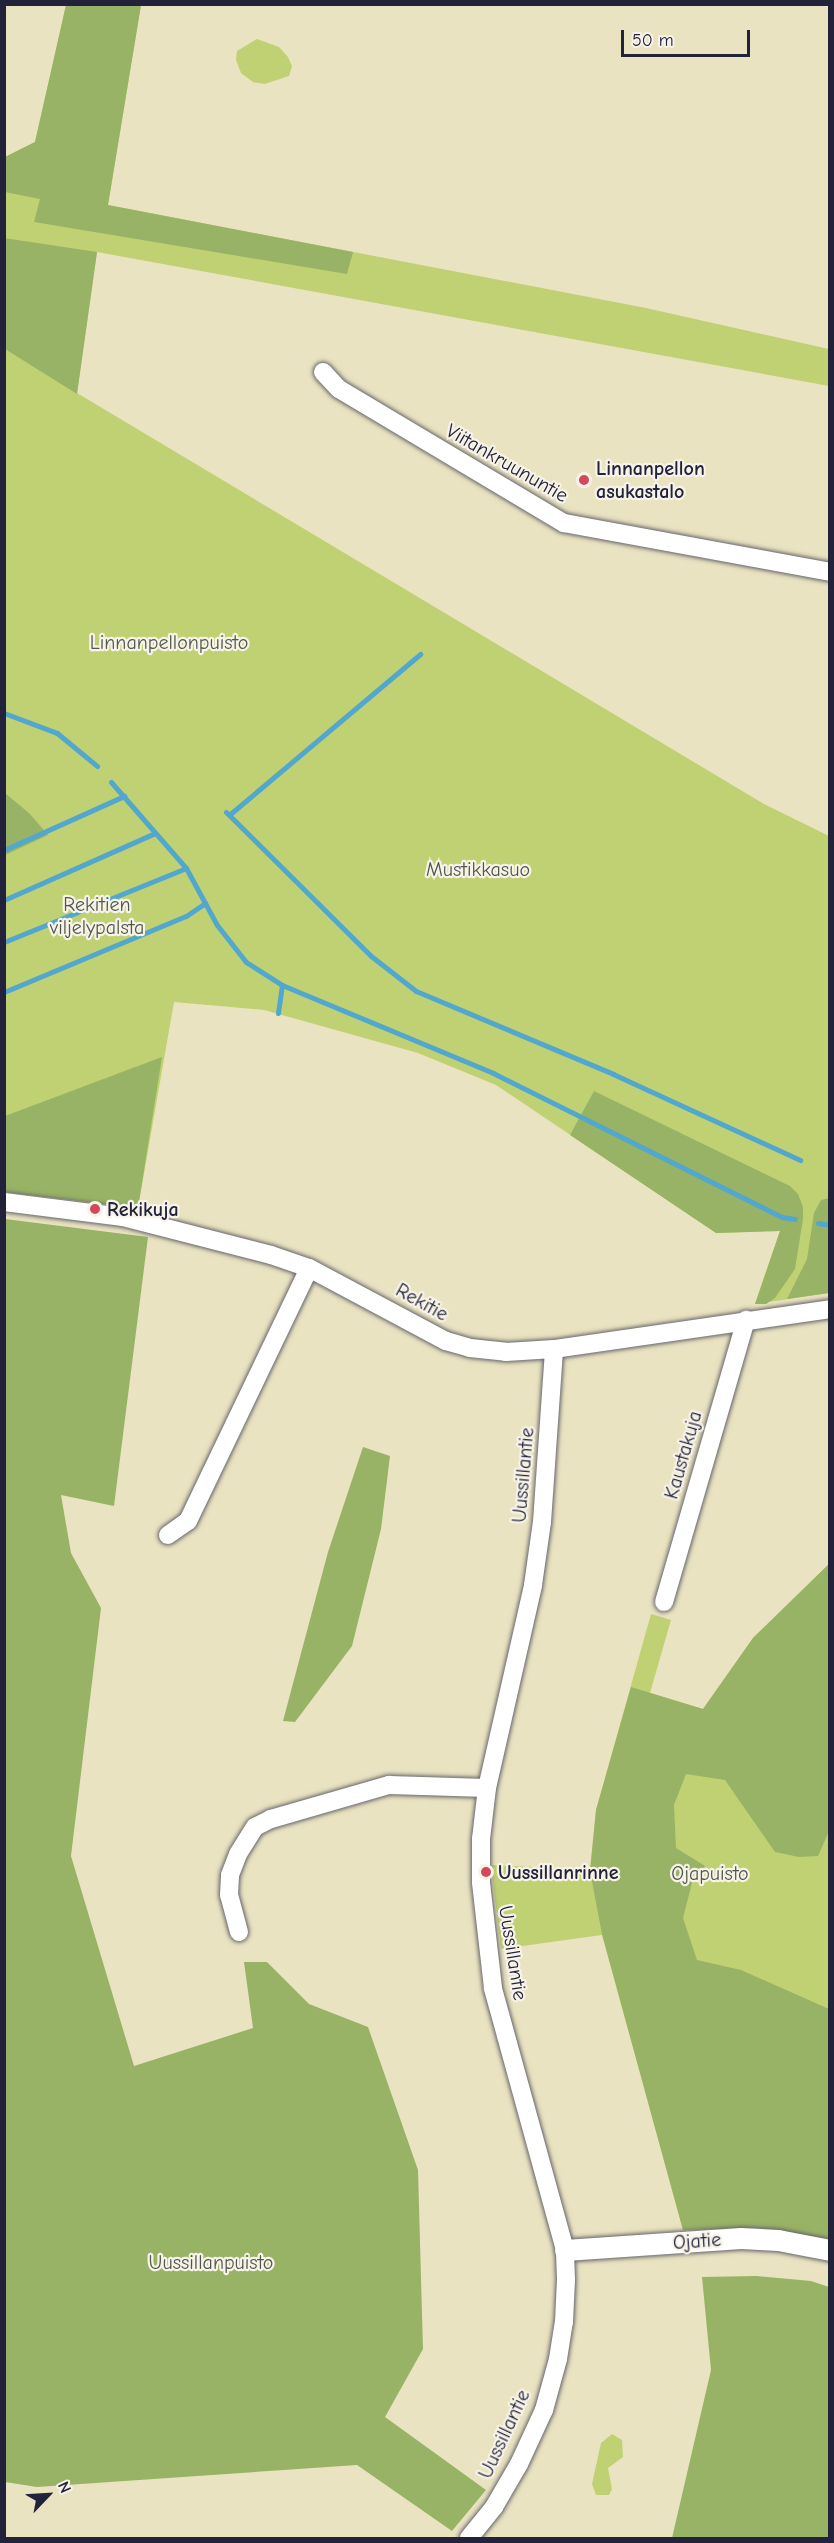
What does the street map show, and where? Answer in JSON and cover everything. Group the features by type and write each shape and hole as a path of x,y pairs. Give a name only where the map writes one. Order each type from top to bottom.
{"street":[{"name":"Viitankruununtie","path":"323,372 339,389 564,523 830,572"},
{"name":"Rekitie","path":"4,1202 144,1221 309,1268 446,1341 470,1348 506,1352 554,1349 830,1309"},
{"path":"168,1535 188,1521 309,1268"},
{"name":"Kaustakuja","path":"664,1602 746,1320"},
{"name":"Uussillantie","path":"469,2538 494,2507 514,2473 544,2410 558,2359 564,2322 566,2280 564,2250 493,1988 481,1892 481,1839 488,1788 533,1585 542,1522 554,1349"},
{"path":"239,1932 229,1894 230,1875 238,1854 255,1827 271,1820 389,1785 488,1788"},
{"name":"Ojatie","path":"564,2250 741,2238 778,2240 830,2250"}],"green space":[{"path":"66,5 141,5 108,205 646,308 829,349 829,386 97,252 77,393 764,804 829,836 829,1293 755,1304 780,1231 716,1233 496,1085 418,1053 264,1010 174,1002 138,1208 5,1192 5,157 35,142"},
{"path":"66,5 141,5 108,205 353,252 347,274 34,222 40,199 5,192 5,157 35,142"},
{"path":"257,39 279,47 288,57 292,66 289,76 265,84 253,82 241,73 236,60 237,51"},
{"path":"4,238 97,252 77,394 5,349"},
{"path":"5,793 30,814 48,835 5,855"},
{"path":"162,1057 138,1208 5,1192 5,1116"},
{"path":"594,1091 790,1186 798,1194 803,1207 803,1219 795,1269 775,1298 766,1304 755,1304 780,1231 716,1233 570,1135"},
{"path":"829,1198 829,1293 787,1299 807,1259 814,1213 821,1200"},
{"name":"Uussillanpuisto","path":"5,1219 148,1237 114,1506 61,1495 71,1553 101,1608 71,1856 134,2066 253,2028 244,1962 267,1962 309,2004 368,2027 418,2170 423,2349 385,2417 486,2490 452,2531 357,2465 37,2487 5,2482"},
{"path":"363,1447 390,1456 381,1529 352,1646 295,1722 283,1721 328,1552"},
{"name":"Ojapuisto","path":"829,1564 829,2239 757,2228 683,2230 602,1935 501,1949 491,1865 590,1870 596,1810 651,1614 671,1620 650,1693 703,1709 753,1638"},
{"name":"Ojapuisto","path":"829,1564 830,1829 818,1856 799,1857 775,1852 725,1780 686,1774 674,1805 676,1848 705,1866 692,1883 683,1918 697,1960 741,1970 829,2009 829,2239 757,2228 683,2230 602,1934 590,1871 596,1810 631,1687 703,1709 753,1638"},
{"path":"756,2276 811,2281 829,2287 829,2538 672,2538 711,2370 702,2277"},
{"path":"612,2434 622,2440 623,2457 608,2468 612,2489 609,2495 596,2495 592,2484 601,2443"}],"waterway":[{"path":"229,815 420,654"},
{"path":"4,713 57,733 97,766"},
{"path":"111,782 186,868 217,925 246,962 282,985 493,1073 782,1217 795,1219"},
{"path":"4,850 124,796"},
{"path":"226,812 371,956 416,991 613,1074 800,1160"},
{"path":"4,900 155,833"},
{"path":"4,942 186,868"},
{"path":"4,992 186,916 205,903"},
{"path":"278,1013 282,985"},
{"path":"818,1223 830,1225"}],"place":[{"name":"Linnanpellon asukastalo","path":"584,480"},
{"name":"Rekikuja","path":"95,1209"},
{"name":"Uussillanrinne","path":"486,1872"}],"park label":[{"name":"Linnanpellonpuisto","path":"169,642"},
{"name":"Mustikkasuo","path":"478,869"},
{"name":"Rekitien viljelypalsta","path":"97,916"}]}
